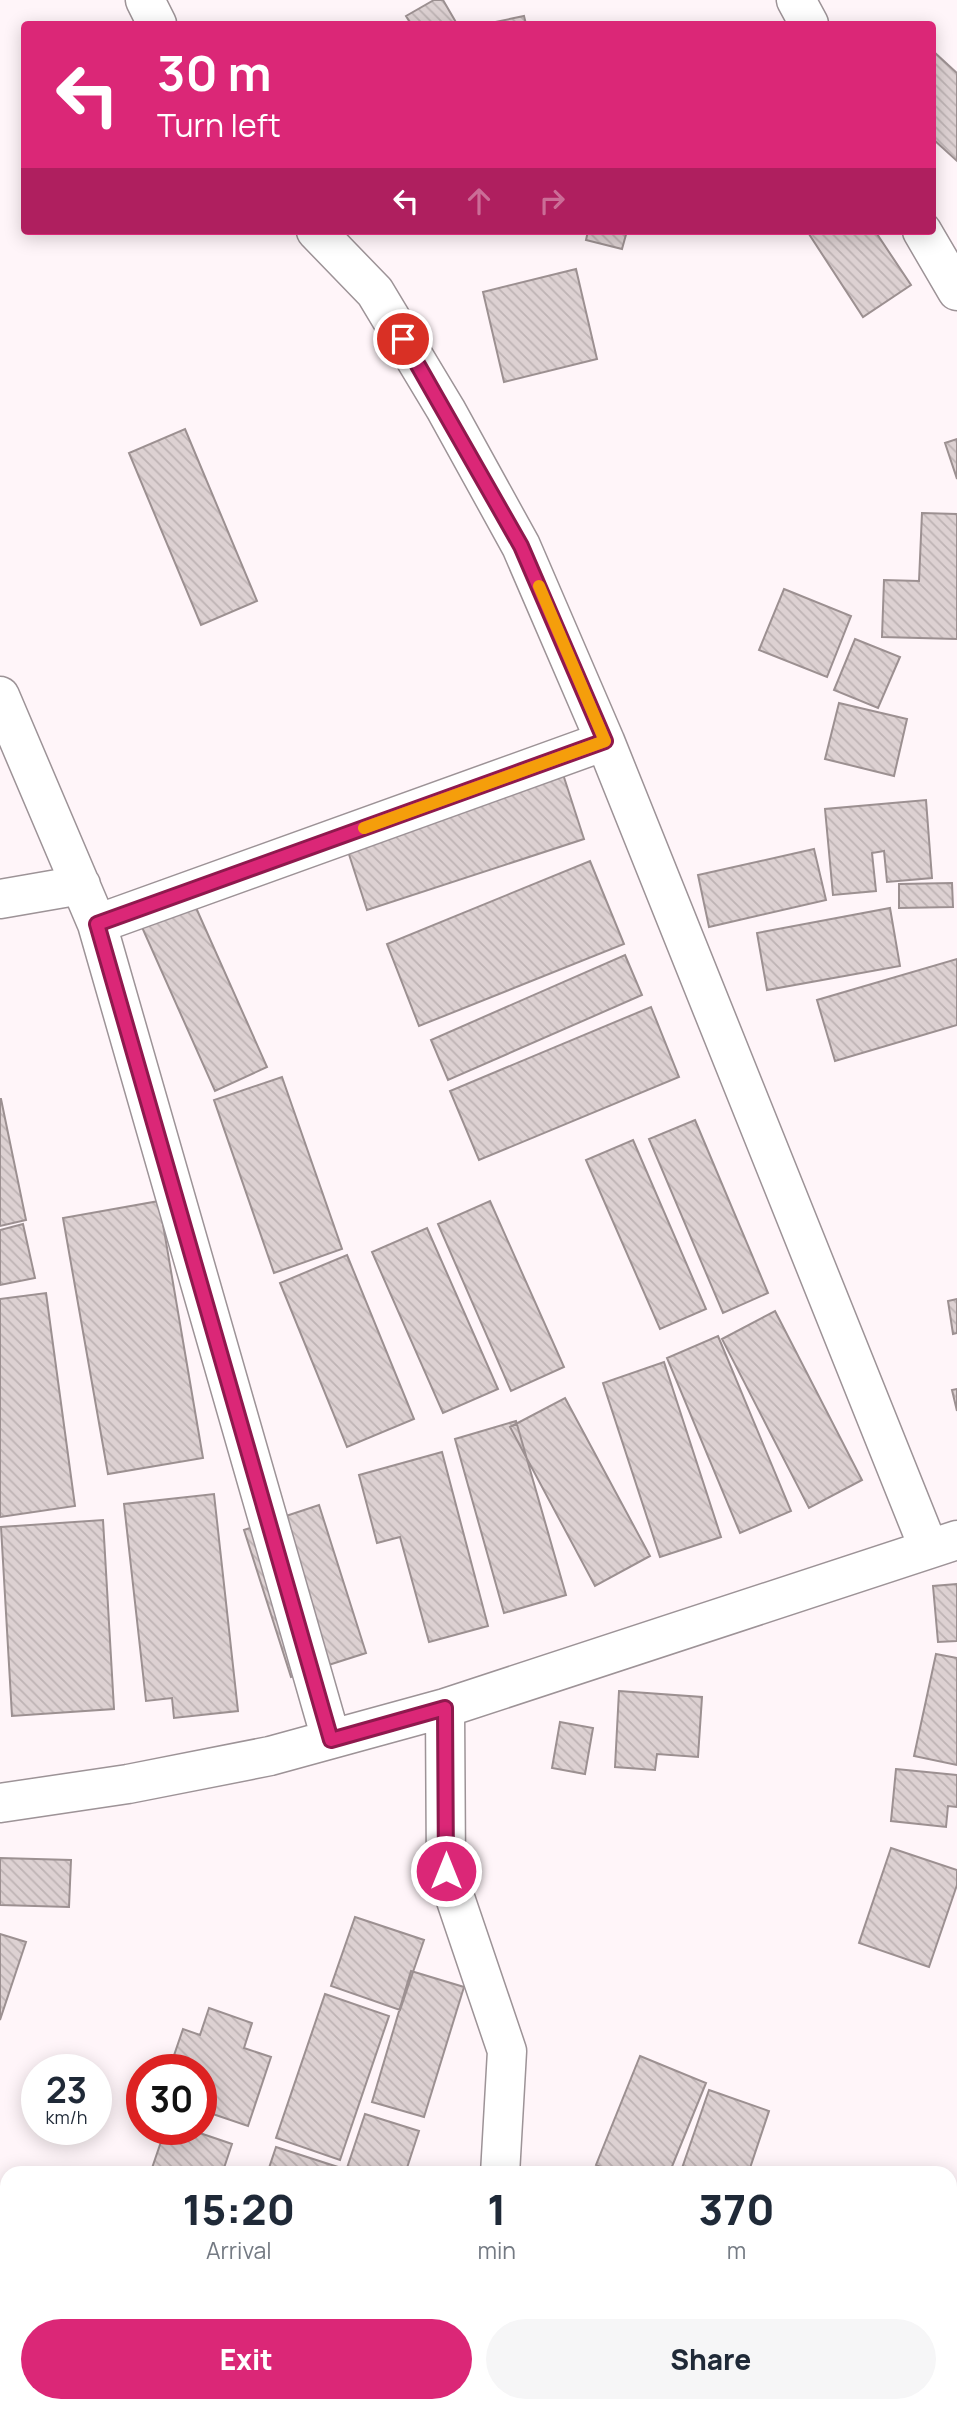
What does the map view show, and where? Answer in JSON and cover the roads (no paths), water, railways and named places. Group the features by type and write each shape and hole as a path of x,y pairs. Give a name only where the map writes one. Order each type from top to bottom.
{"street":[{"path":"145,0 156,21"},
{"path":"796,0 807,21"},
{"path":"0,1803 128,1783 270,1756 331,1740 445,1708 943,1544 521,546 446,410 375,292 320,235"},
{"path":"924,235 957,291"},
{"path":"0,696 97,924 331,1740"},
{"path":"97,924 605,741"},
{"path":"0,899 81,885"},
{"path":"445,1708 446,1871 507,2051 507,2166"}]}
